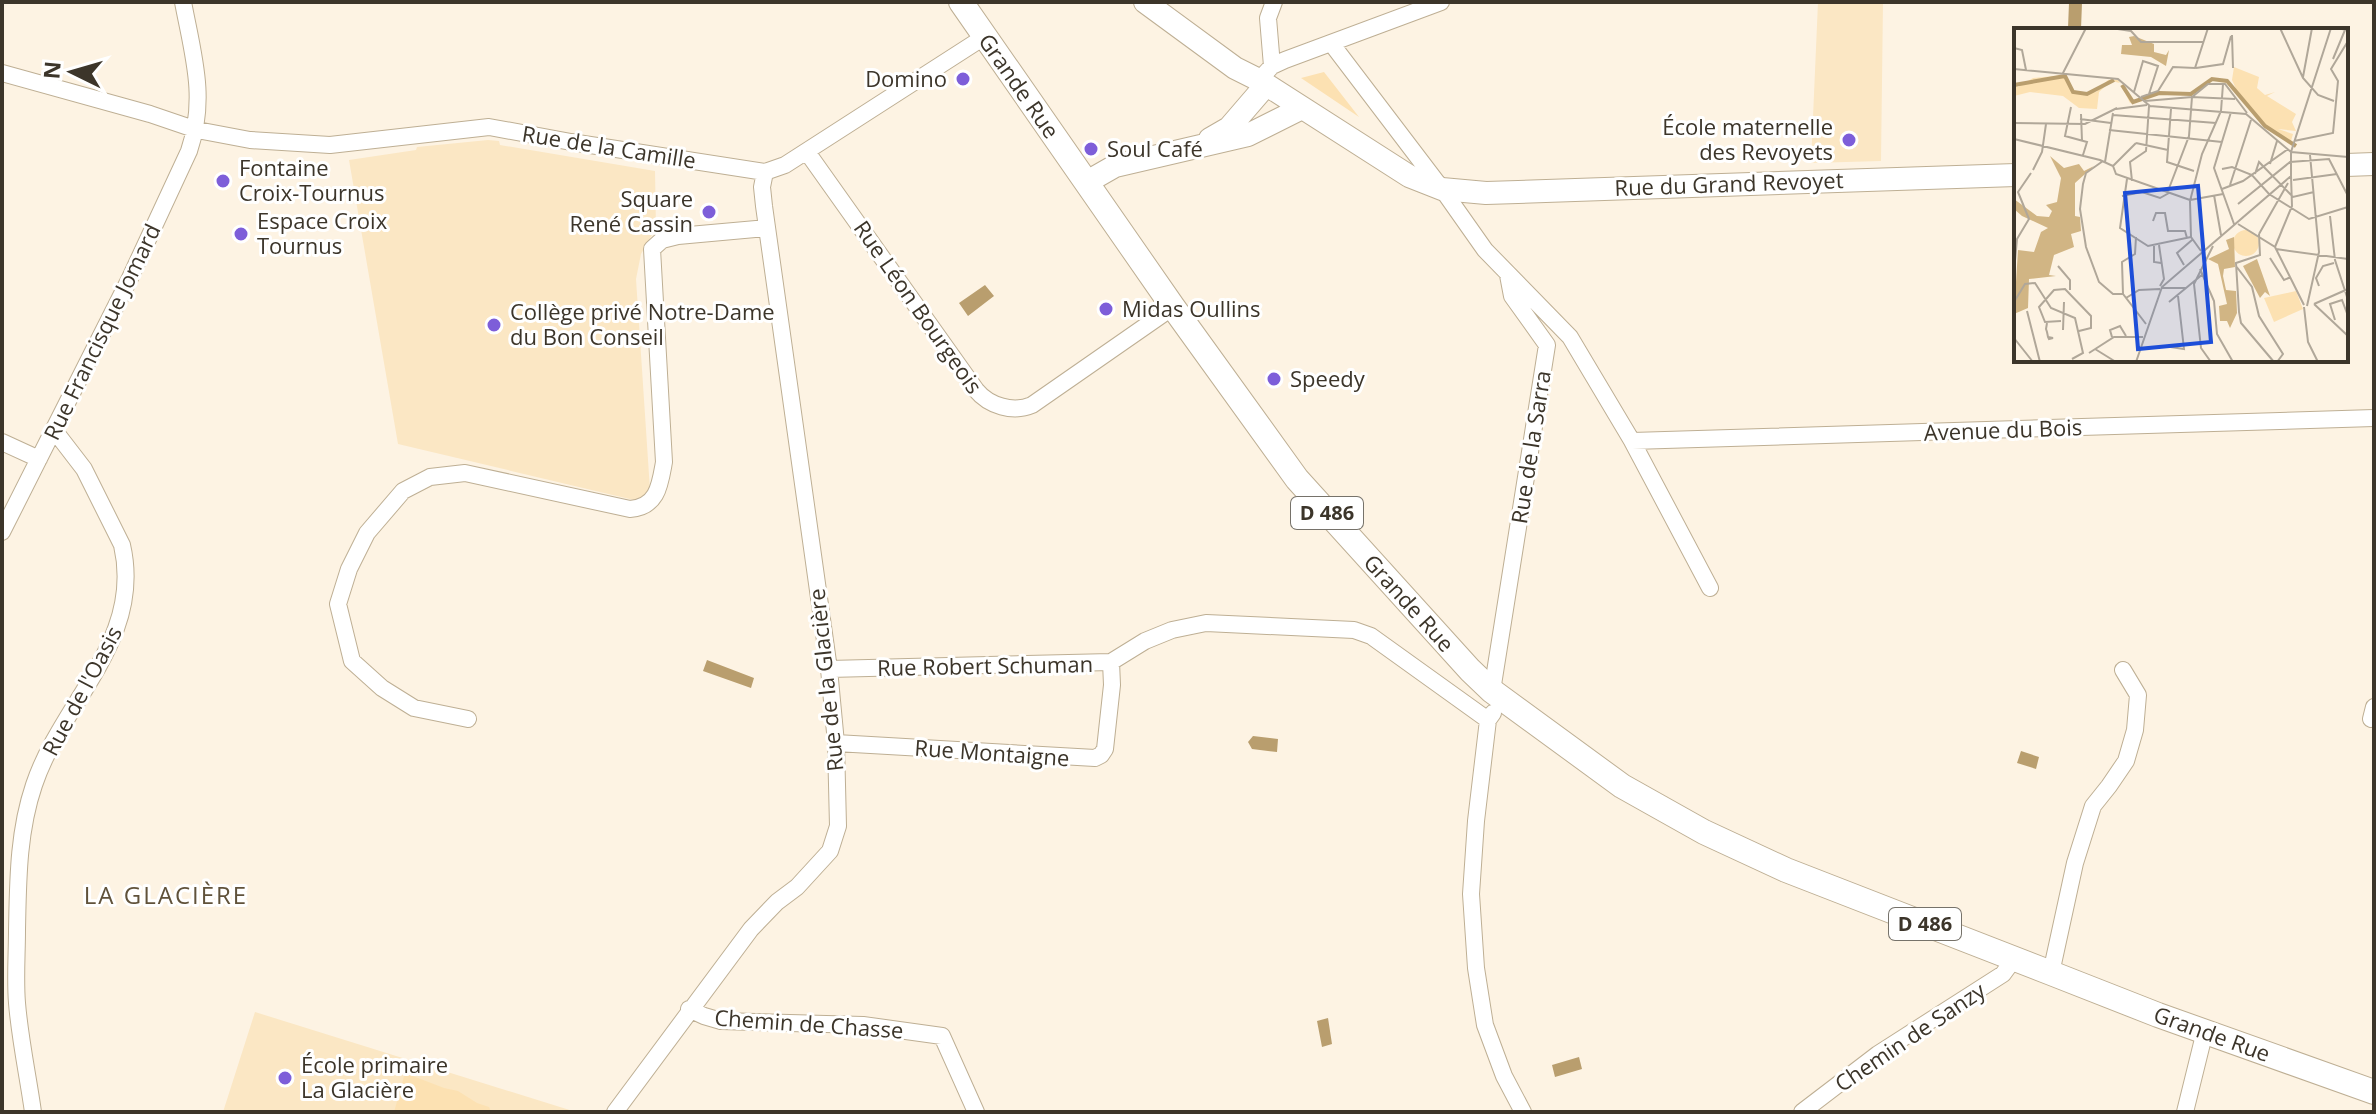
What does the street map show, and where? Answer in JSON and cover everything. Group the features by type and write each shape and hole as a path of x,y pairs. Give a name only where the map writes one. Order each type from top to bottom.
{"main road":[{"name":"Grande Rue","path":"961,2 1297,479 1470,670 1498,695 1622,786 1704,832 1786,870 2051,973 2374,1092"}],"street":[{"name":"Rue Francisque Jomard","path":"2,532 136,266 197,130 200,91 183,2"},
{"path":"1145,2 1235,68 1266,77 1302,108 1409,176 1442,189"},
{"path":"1266,77 1268,18 1274,2"},
{"path":"1199,145 1229,128 1266,77 1331,43 1441,2"},
{"path":"765,172 807,152 984,37"},
{"name":"Rue de la Sarra","path":"1331,43 1485,250 1508,275 1512,296 1547,345 1498,695"},
{"name":"Rue de la Camille","path":"2,73 197,130 250,140 330,145 489,127 765,172"},
{"path":"1087,182 1115,166 1248,135 1302,108"},
{"name":"Rue Léon Bourgeois","path":"807,152 976,390 989,403 1024,408 1032,405 1173,307"},
{"path":"2348,165 2374,164"},
{"name":"Rue de la Glacière","path":"615,1112 751,929 797,887 830,851 838,826 836,743 829,669 762,194 765,172"},
{"name":"Rue du Grand Revoyet","path":"1442,189 1486,193 2014,175"},
{"path":"468,719 414,708 382,688 352,661 338,604 349,569 367,533 403,491 430,477 465,473 630,509 642,508 659,489 664,462 652,249 662,240 678,236 767,231"},
{"path":"1508,275 1570,337 1632,441 1710,588"},
{"name":"Avenue du Bois","path":"1632,441 2374,418"},
{"name":"Rue de l'Oasis","path":"33,1112 17,1002 19,846 34,784 61,725 120,624 126,584 122,545 84,469 54,430"},
{"path":"2,442 39,459"},
{"name":"Rue Robert Schuman","path":"829,669 1111,662 1145,641 1172,630 1206,623 1354,630 1371,636 1488,720"},
{"name":"Rue Montaigne","path":"836,743 1095,758 1105,749 1112,685 1111,662"},
{"path":"2051,973 2075,863 2093,806 2126,761 2135,730 2138,695 2123,670"},
{"path":"1498,695 1488,720 1471,894 1476,968 1485,1025 1504,1076 1523,1112"},
{"name":"Chemin de Sanzy","path":"1802,1112 1878,1054 2003,974 2014,959"},
{"name":"Chemin de Chasse","path":"689,1009 721,1021 863,1025 942,1036 976,1112"},
{"path":"2185,1112 2205,1031"}],"shaded area":[{"path":"1818,2 1883,2 1881,161 1811,163"},
{"path":"2069,3 2082,3 2081,28 2068,28"},
{"path":"1324,72 1359,117 1301,78"},
{"path":"499,141 500,145 655,171 656,228 641,254 636,279 650,490 638,501 398,444 349,160 416,150 417,147"},
{"path":"985,285 994,296 968,316 959,303"},
{"path":"707,660 754,678 751,688 703,671"},
{"path":"1253,736 1278,739 1277,752 1252,749 1248,742"},
{"path":"2021,751 2039,757 2036,769 2017,763"},
{"path":"255,1012 576,1112 223,1112"},
{"path":"1328,1018 1332,1044 1322,1047 1317,1021"},
{"path":"1579,1057 1582,1069 1555,1077 1552,1065"},
{"path":"405,1073 458,1091 489,1107 491,1112 394,1112"}],"place":[{"name":"Domino","path":"963,79"},
{"name":"École maternelle des Revoyets","path":"1849,140"},
{"name":"Soul Café","path":"1091,149"},
{"name":"Fontaine Croix-Tournus","path":"223,181"},
{"name":"Square René Cassin","path":"709,212"},
{"name":"Espace Croix Tournus","path":"241,234"},
{"name":"Midas Oullins","path":"1106,309"},
{"name":"Collège privé Notre-Dame du Bon Conseil","path":"494,325"},
{"name":"Speedy","path":"1274,379"},
{"name":"École primaire La Glacière","path":"285,1078"}],"district":[{"name":"LA GLACIÈRE","path":"166,896"}]}
